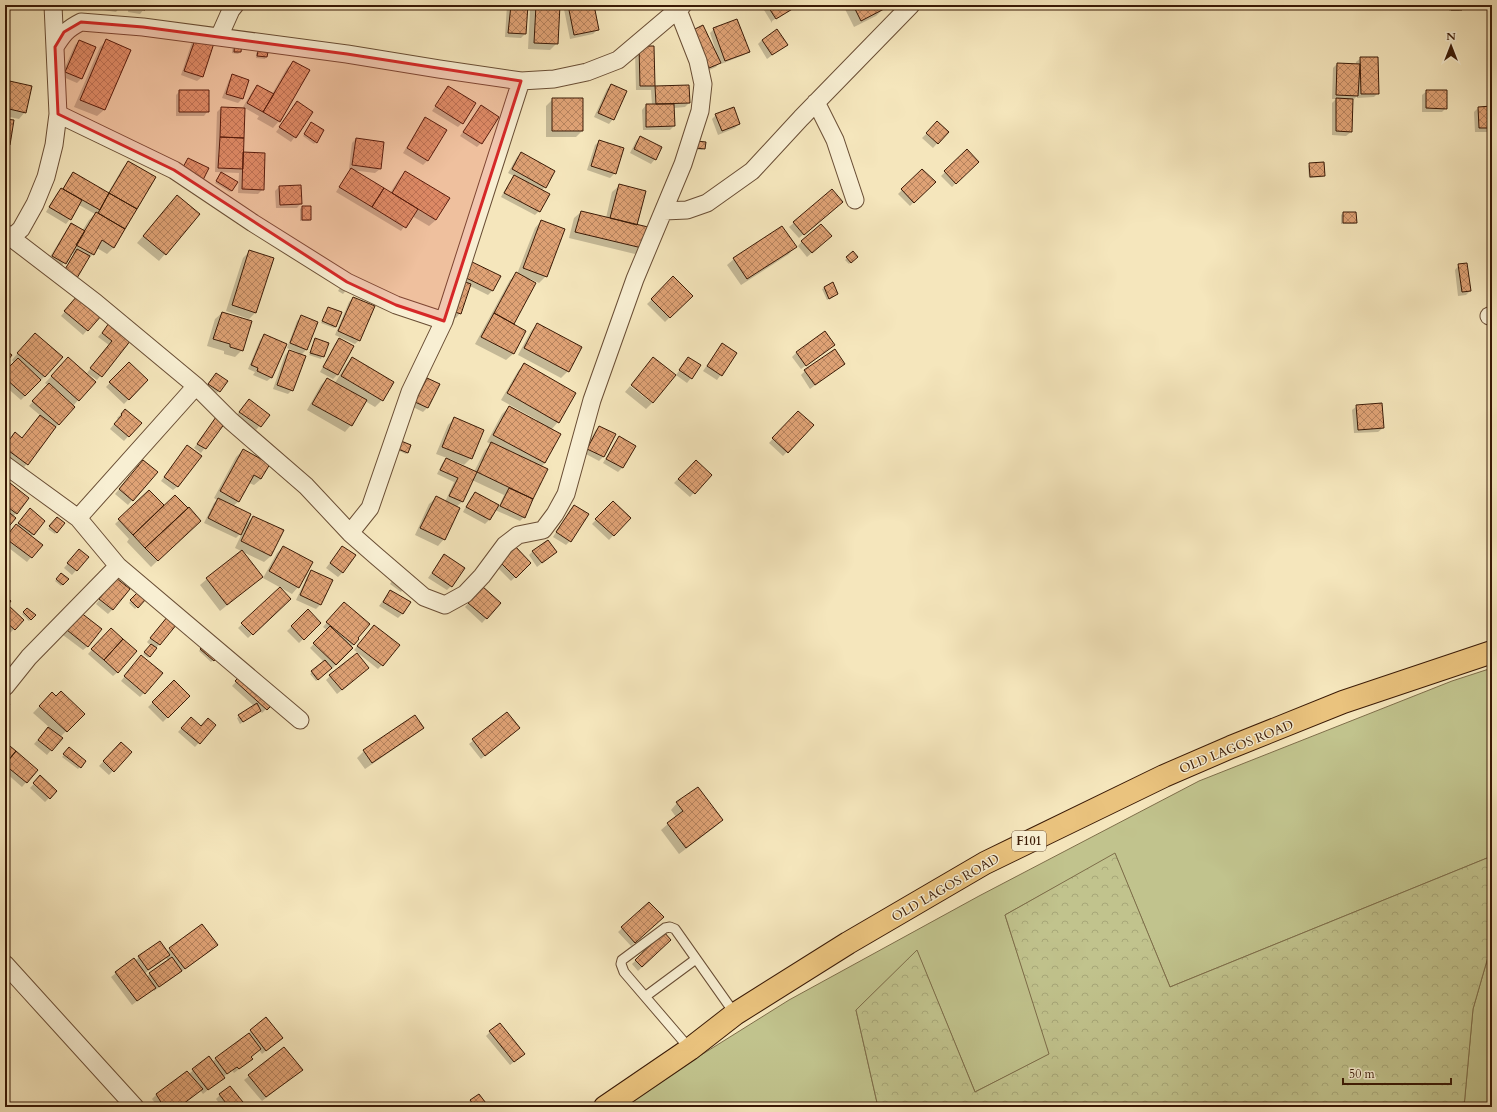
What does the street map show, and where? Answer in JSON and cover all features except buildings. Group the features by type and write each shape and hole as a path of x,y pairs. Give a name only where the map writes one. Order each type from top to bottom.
{"main road":[{"name":"OLD LAGOS ROAD","path":"605,1107 690,1049 735,1014 848,943 985,863 1177,770 1343,702 1492,652"}],"street":[{"path":"53,5 58,114 54,145 46,177 35,204 21,229 8,236 95,302 196,386 231,421 306,486 350,533 424,596 445,605 465,594 482,576 505,545 518,534 543,530 555,514 566,494 592,400 635,279 683,164 700,111 703,84 698,61 680,7 618,60 587,72 554,79 520,81 347,54 143,27 81,22 64,32 55,47"},
{"path":"219,37 231,10 235,5"},
{"path":"664,211 687,210 707,203 752,172 816,102 911,5"},
{"path":"350,533 370,508 410,392 444,321 520,81"},
{"path":"816,102 835,140 855,200"},
{"path":"58,114 174,170 253,223 347,282 396,305 444,321"},
{"path":"78,518 196,386"},
{"path":"5,465 78,518 118,566 300,720"},
{"path":"5,687 29,657 118,566"},
{"path":"5,964 135,1107"}],"lane":[{"path":"690,1049 622,968 622,960 665,928 670,927 675,929 735,1014"},
{"path":"646,996 696,959"}],"highlighted area":[{"path":"81,22 143,27 347,54 521,81 444,321 396,305 347,282 174,170 58,114 55,47 64,32"}],"green space":[{"path":"1492,668 1492,856 1170,987 1115,854 1005,915 1050,1054 975,1092 917,951 856,1010 878,1107 618,1107 789,1000 979,896 1199,781 1452,681"},
{"path":"1115,853 1170,987 1492,856 1492,943 1473,1009 1464,1107 878,1107 856,1010 917,950 975,1092 1049,1054 1005,915"},
{"path":"1492,943 1492,1107 1464,1107 1473,1009"}]}
